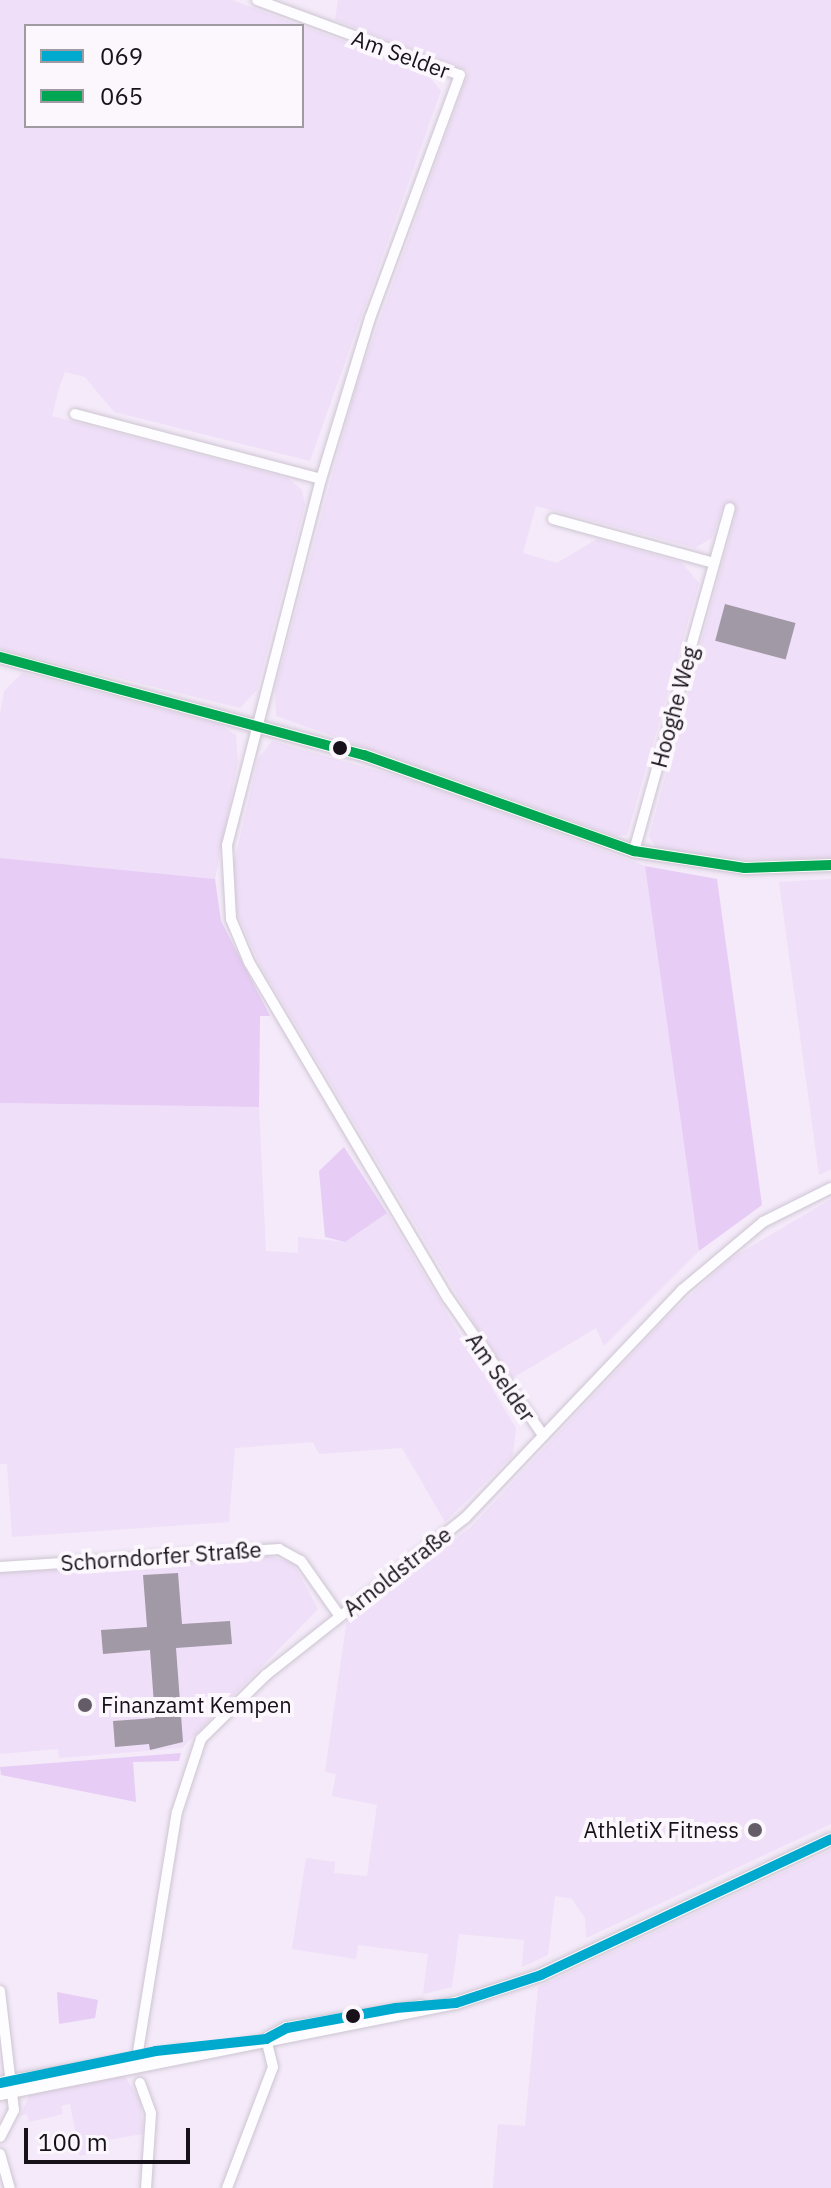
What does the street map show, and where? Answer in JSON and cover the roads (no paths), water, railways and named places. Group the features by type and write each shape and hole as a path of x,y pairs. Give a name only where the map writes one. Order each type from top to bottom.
{"street":[{"name":"Am Selder","path":"257,0 460,75 370,318 321,479 257,725 225,867 239,942 470,1334 543,1435"},
{"path":"75,414 321,479"},
{"name":"Hooghe Weg","path":"634,851 730,508"},
{"path":"553,519 714,563"},
{"path":"0,660 257,725 394,765 634,851 745,868 831,865"},
{"name":"Arnoldstraße","path":"135,2060 193,1754 243,1696 339,1615 465,1518 682,1290 763,1222 831,1188"},
{"name":"Schorndorfer Straße","path":"0,1567 279,1549 301,1561 339,1615"},
{"path":"5,2087 135,2060 195,2052 456,2003 541,1975 831,1839"},
{"path":"0,1991 5,2087 14,2110 0,2137"},
{"path":"227,2188 273,2067 266,2039"},
{"path":"140,2083 151,2113 146,2188"},
{"path":"0,2154 10,2188"}],"place":[{"name":"Finanzamt Kempen","path":"85,1705"},
{"name":"AthletiX Fitness","path":"755,1830"}]}
